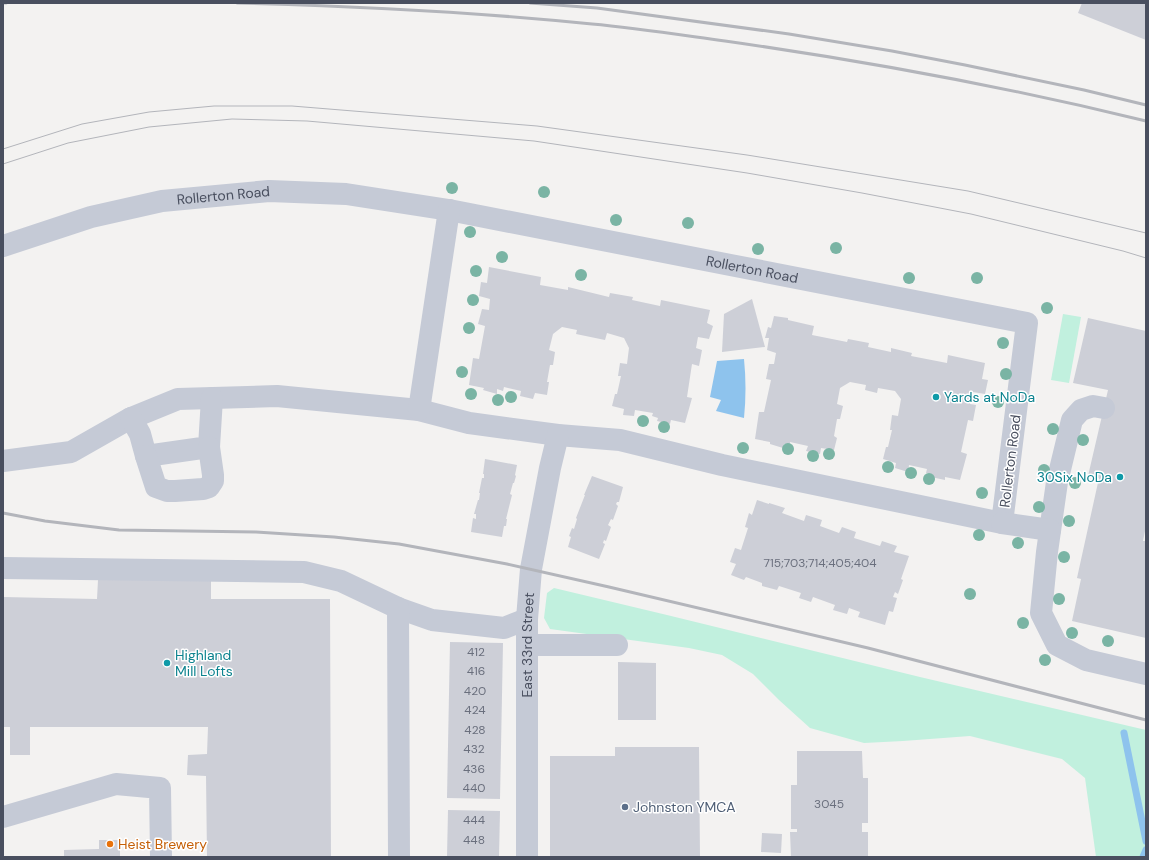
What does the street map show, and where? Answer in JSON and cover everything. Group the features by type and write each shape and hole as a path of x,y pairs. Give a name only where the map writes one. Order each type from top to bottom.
{"street":[{"name":"Rollerton Road","path":"3,246 91,217 162,201 269,191 346,194 449,210 1027,323 1002,523 722,465 620,440 558,435 469,423 419,410 277,396 178,399 131,418 71,452 3,461"},
{"path":"419,410 449,210"},
{"path":"131,418 140,434 156,487 167,491 202,489 209,487 213,475 209,447 212,398"},
{"path":"1104,408 1093,406 1081,410 1072,420 1057,482 1041,613 1057,646 1086,660 1146,674"},
{"name":"East 33rd Street","path":"527,857 527,619 531,570 550,468 558,435"},
{"path":"146,456 209,447"},
{"path":"1002,523 1050,530"},
{"path":"3,568 304,572 342,582 398,608 435,607 527,619"},
{"path":"398,608 399,857"},
{"path":"527,644 617,645"},
{"path":"3,817 116,784 160,788 161,857"}],"green space":[{"path":"1063,314 1081,317 1069,383 1051,380"},
{"path":"554,588 1146,730 1146,857 1096,857 1085,778 1062,759 970,736 864,743 810,728 753,674 722,655 689,648 550,629 544,618 547,593"}],"water":[{"path":"744,359 746,388 744,418 716,411 721,400 710,397 717,361"}],"building":[{"path":"1082,3 1146,3 1146,40 1078,13"},
{"path":"489,267 541,277 540,285 568,290 568,287 609,297 610,293 633,297 632,300 660,306 661,300 710,310 707,323 713,326 709,339 698,337 696,348 702,350 699,366 692,364 687,397 692,398 685,423 671,420 670,424 657,421 658,418 652,416 653,413 635,410 634,416 623,415 624,409 612,406 615,394 617,394 621,376 618,376 620,363 627,364 629,348 624,338 607,333 605,340 576,334 577,330 562,327 553,334 549,350 555,352 553,365 550,365 547,382 549,382 547,395 535,393 533,399 520,396 521,391 504,387 503,391 497,389 497,394 483,390 484,388 469,385 473,358 479,359 485,326 478,324 482,309 489,310 490,299 479,296 481,282 487,283"},
{"path":"752,299 765,347 722,352 724,314"},
{"name":"Yards at NoDa","path":"774,316 788,318 788,320 814,326 812,335 847,342 848,339 869,343 868,347 891,352 891,348 912,353 911,356 947,363 948,355 985,363 982,379 988,380 985,394 973,392 970,404 976,405 973,421 968,420 961,452 967,454 960,480 945,477 945,480 931,477 931,474 926,473 927,469 909,465 908,472 895,468 896,463 883,459 886,447 888,447 892,430 890,430 892,415 898,416 901,399 895,391 878,388 877,393 865,390 866,385 850,382 840,388 837,404 843,406 840,419 837,419 834,436 837,438 834,450 821,448 820,454 806,451 808,446 790,442 790,445 784,444 783,448 770,444 770,442 755,439 759,412 764,412 771,380 766,379 769,364 774,364 776,353 767,350 769,338 765,338 768,327 771,328"},
{"name":"30Six NoDa","path":"1088,318 1146,331 1146,526 1143,541 1146,541 1146,638 1072,621 1081,579 1077,578 1099,478 1088,476 1108,390 1073,383"},
{"path":"485,459 517,465 516,476 510,494 512,495 506,519 506,526 504,526 502,537 471,532 473,518 476,519 476,514 474,514 479,500 482,478 484,478 483,474"},
{"path":"592,476 623,487 619,502 616,504 618,506 613,520 611,519 608,525 611,527 606,541 604,540 603,543 605,544 599,559 568,547 571,537 569,536 572,528 574,529 576,518"},
{"path":"757,500 785,508 782,513 804,521 806,515 822,520 820,526 839,533 842,527 856,532 854,538 880,546 882,541 897,546 894,552 909,556 901,579 903,580 898,594 895,592 893,597 897,598 893,612 889,611 885,625 858,617 860,612 849,608 847,614 833,610 835,605 813,597 811,602 799,598 801,593 779,586 777,590 762,586 762,583 746,577 744,580 731,575 736,564 730,562 735,548 741,550 748,528 745,527 749,513 752,515"},
{"name":"Highland Mill Lofts","path":"211,579 211,599 330,599 331,857 207,857 206,776 187,775 188,755 207,754 208,727 30,727 30,755 10,755 10,727 3,727 3,597 97,599 98,580"},
{"path":"450,642 503,643 500,799 447,798"},
{"path":"618,662 656,663 656,720 618,720"},
{"name":"Johnston YMCA","path":"615,747 699,747 700,857 550,857 550,756 615,756"},
{"path":"797,751 862,751 863,778 868,778 868,823 862,823 862,832 868,832 868,857 791,857 790,832 797,832 797,829 791,829 791,785 797,785"},
{"path":"448,810 500,811 499,857 447,857"},
{"path":"762,833 782,834 781,853 761,852"},
{"name":"Heist Brewery","path":"99,840 120,840 120,857 64,857 64,850 99,849"}],"waterway":[{"path":"1124,733 1146,841"},
{"path":"1143,857 1146,850"}],"tram line":[{"path":"3,149 82,124 149,112 214,106 292,106 537,126 747,155 968,191 1146,233"},
{"path":"3,164 68,143 149,127 232,119 307,121 534,141 747,173 971,214 1146,258"}],"railway":[{"path":"237,3 459,13 548,20 642,30 725,41 884,66 989,86 1146,121"},
{"path":"530,3 597,8 789,34 892,51 1084,90 1146,105"},
{"path":"3,513 45,521 119,530 256,532 334,537 399,544 507,564 868,648 1146,720"}],"place":[{"name":"Yards at NoDa","path":"936,397"},
{"name":"30Six NoDa","path":"1120,477"},
{"name":"Highland Mill Lofts","path":"167,663"},
{"name":"Johnston YMCA","path":"625,807"},
{"name":"Heist Brewery","path":"110,844"}]}
